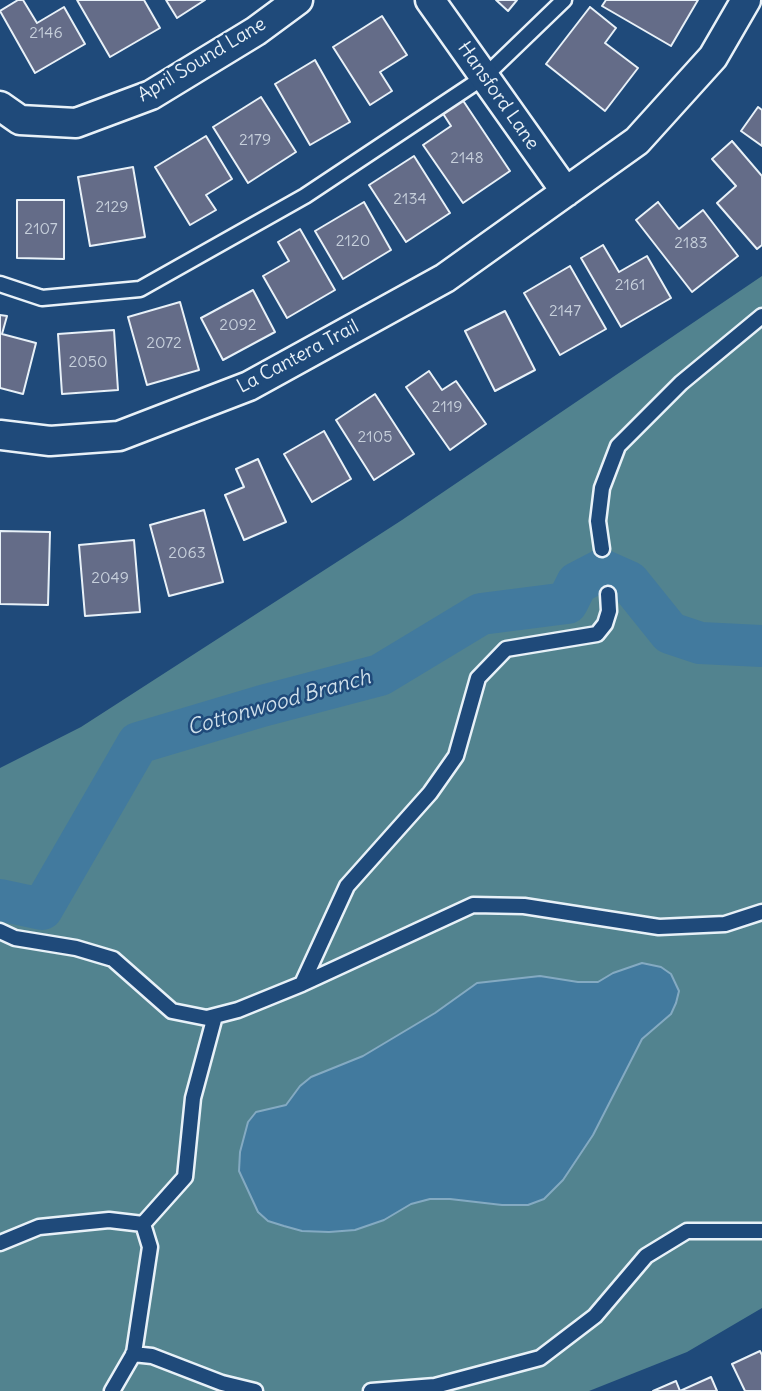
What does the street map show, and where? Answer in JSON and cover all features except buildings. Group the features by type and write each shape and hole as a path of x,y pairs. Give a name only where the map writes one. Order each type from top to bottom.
{"street":[{"name":"April Sound Lane","path":"10,113 76,123 151,95 256,31 298,0"},
{"name":"Hansford Lane","path":"430,0 566,192"},
{"name":"La Cantera Trail","path":"0,435 50,441 119,436 249,386 445,278 637,141 713,57 746,0"}],"lane":[{"path":"0,284 43,298 140,289 305,196 484,77 564,0"},
{"path":"602,550 598,521 602,488 618,446 681,383 762,316"},
{"path":"302,984 347,886 430,793 456,756 478,678 506,649 597,634 605,624 609,611 608,594"},
{"path":"0,931 15,938 76,948 113,959 172,1012 207,1018 238,1010 302,984 472,905 524,906 659,927 725,924 762,912"},
{"path":"144,1224 186,1177 193,1098 215,1016"},
{"path":"0,1243 40,1227 109,1220 144,1224"},
{"path":"112,1391 133,1354 150,1247 144,1224"},
{"path":"371,1391 435,1386 540,1358 595,1316 646,1256 687,1231 762,1231"},
{"path":"133,1354 152,1356 222,1383 256,1391"}],"green space":[{"path":"762,276 762,1308 687,1352 589,1391 0,1391 0,768 81,727 402,520"}],"water":[{"path":"642,963 661,967 671,974 679,991 676,1003 671,1014 642,1039 593,1135 563,1180 544,1199 528,1205 502,1205 430,1199 411,1204 384,1220 355,1230 329,1232 302,1231 284,1226 268,1221 258,1212 239,1171 240,1152 248,1122 256,1112 286,1105 300,1086 311,1077 363,1056 435,1013 477,983 540,976 598,982 613,973"}],"waterway":[{"name":"Cottonwood Branch","path":"0,900 42,909 138,743 380,675 481,614 567,603 577,583 602,570 629,582 670,633 700,643 762,646"}]}
